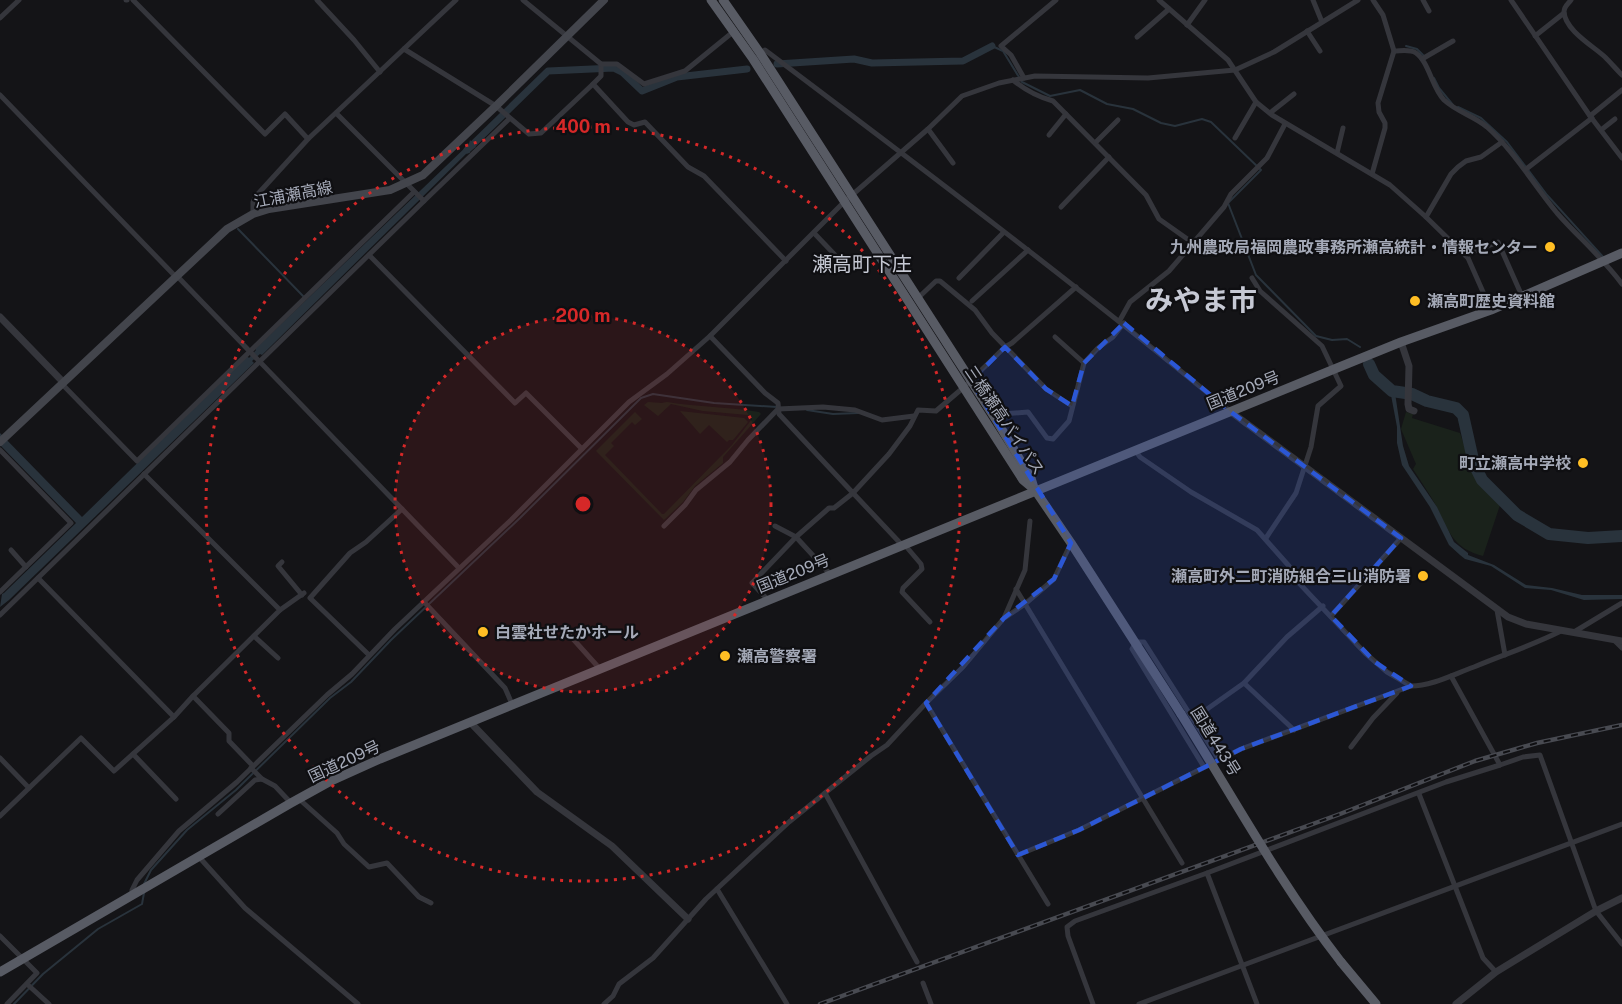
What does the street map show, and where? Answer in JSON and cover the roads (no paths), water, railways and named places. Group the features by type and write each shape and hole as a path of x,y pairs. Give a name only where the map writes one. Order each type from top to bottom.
{"highway":[{"name":"三橋瀬高バイパス","path":"711,0 760,52 918,298 1023,480 1035,490"},
{"name":"三橋瀬高バイパス","path":"723,0 738,29 844,202 968,384 995,418 1031,478 1035,490"},
{"name":"国道209号","path":"0,972 329,782 380,759 1401,342 1491,310 1622,253"},
{"name":"国道443号","path":"1035,490 1136,642 1295,898 1319,934 1376,1004"}],"main road":[{"name":"江浦瀬高線","path":"3,439 227,229 253,214 269,209 390,190 423,175 604,0"}],"street":[{"path":"0,18 19,0"},
{"path":"133,0 265,134 285,114 308,139"},
{"path":"317,0 380,72"},
{"path":"253,214 255,196 308,139 429,28 456,0"},
{"path":"523,0 602,67"},
{"path":"1024,78 1011,55 1001,46 1056,0"},
{"path":"1160,0 1228,60 1256,102 1285,124 1390,185 1426,217 1465,255 1491,310"},
{"path":"1187,25 1205,0"},
{"path":"1313,0 1322,22"},
{"path":"134,895 132,890 136,880 163,848 352,674 629,402 667,374 710,336 844,202 928,129 962,96 1024,78 1056,75 1156,78 1235,70 1265,57 1358,0"},
{"path":"1372,174 1385,128 1378,103 1394,51 1383,15 1373,0"},
{"path":"1422,0 1429,11"},
{"path":"1511,0 1622,158"},
{"path":"1571,0 1564,7 1564,14 1568,21 1584,41 1605,57 1622,75"},
{"path":"1137,37 1169,9"},
{"path":"1535,36 1564,14"},
{"path":"602,67 617,64 644,84 685,71 738,29"},
{"path":"1307,31 1320,51"},
{"path":"1422,59 1453,41"},
{"path":"404,49 496,106 529,134 541,133 601,76 602,67"},
{"path":"760,52 765,50 901,152 1122,321 1231,412 1497,610 1526,624 1622,641"},
{"path":"1394,51 1411,51 1422,59 1437,92 1443,99 1452,107 1479,121 1502,142 1558,214 1622,284"},
{"path":"1013,80 1022,88 1053,101 1146,195 1159,219 1193,243"},
{"path":"593,84 628,122 634,125 645,122 688,167 704,176 786,261"},
{"path":"1525,170 1622,90"},
{"path":"0,94 459,568"},
{"path":"1270,113 1294,94"},
{"path":"1234,138 1256,102"},
{"path":"336,113 423,200"},
{"path":"1049,135 1066,114"},
{"path":"1,610 38,578 423,200 509,119"},
{"path":"1601,130 1615,119"},
{"path":"1096,142 1118,120"},
{"path":"995,418 1002,414 1028,412 1047,438 1053,439 1069,421 1084,363 1098,348 1113,337 1130,302 1169,271 1224,207 1231,194 1267,158 1285,124"},
{"path":"1337,153 1343,128"},
{"path":"928,129 953,163"},
{"path":"1426,217 1451,174 1458,167 1466,161 1481,157 1502,142"},
{"path":"1061,207 1109,157"},
{"path":"0,317 137,460 415,192"},
{"path":"959,278 1004,232"},
{"path":"814,233 835,255"},
{"path":"1465,255 1498,242 1522,296"},
{"path":"972,301 1028,250"},
{"path":"369,255 515,403 526,393 582,449"},
{"path":"1252,278 1260,291 1322,346 1341,386 1318,406 1311,447 1296,493 1266,538"},
{"path":"918,298 936,281 940,281 975,310 1005,347 1046,389 1072,406"},
{"path":"768,600 752,583 796,537 829,508 834,508 853,493 889,454 910,426 918,410 936,411 968,384 1005,347 1076,287"},
{"path":"710,336 778,406 779,414 921,564 922,569 903,588 902,592 930,622"},
{"path":"1055,337 1084,363"},
{"path":"1401,342 1409,366 1408,404 1409,409 1414,411"},
{"path":"664,526 696,490 730,462 778,406 855,410 882,420 914,416"},
{"path":"0,450 71,523 0,592"},
{"path":"1135,450 1140,457 1191,492 1257,530 1289,566 1298,582 1375,662 1411,686"},
{"path":"144,474 280,610"},
{"path":"310,598 350,553 366,542 402,509"},
{"path":"1004,618 1025,570 1030,521"},
{"path":"775,526 796,537 830,574"},
{"path":"1331,616 1401,538"},
{"path":"604,1004 613,996 619,984 653,958 717,889 789,822 888,745 963,667 1004,618 1025,604 1054,579 1071,543"},
{"path":"11,550 26,567"},
{"path":"282,562 278,566 302,595"},
{"path":"38,578 174,717"},
{"path":"1016,589 1182,863"},
{"path":"0,816 81,738 114,771 174,717 280,610 305,593 369,655"},
{"path":"424,602 504,688 512,704"},
{"path":"1574,632 1622,603"},
{"path":"1193,719 1244,683 1287,637 1323,606"},
{"path":"1497,610 1505,655"},
{"path":"565,630 600,669"},
{"path":"1018,855 1079,831 1241,749 1411,686 1420,686 1451,676 1561,631"},
{"path":"254,636 278,658"},
{"path":"1613,639 1622,648"},
{"path":"1204,767 1132,649 1136,642 1144,642 1218,760"},
{"path":"1451,676 1500,765"},
{"path":"1244,683 1294,730"},
{"path":"1351,747 1373,718 1398,692"},
{"path":"193,696 229,733 229,741 262,779 296,801 337,833 344,844 369,867 387,863 419,897 430,903"},
{"path":"926,703 1048,904"},
{"path":"470,722 537,792 612,846 688,919"},
{"path":"133,754 176,799"},
{"path":"1093,1004 1068,936 1067,927 1075,921 1446,782 1523,757 1540,755 1596,910 1622,944"},
{"path":"0,758 29,788"},
{"path":"218,814 255,780 262,779"},
{"path":"825,793 917,962"},
{"path":"1419,794 1483,958 1496,972"},
{"path":"1139,1004 1622,824"},
{"path":"200,857 245,908 358,1004"},
{"path":"1207,873 1257,1004"},
{"path":"717,889 788,1004"},
{"path":"1461,1002 1496,972 1596,910 1622,898"},
{"path":"0,936 37,973 30,986 7,1004"},
{"path":"924,983 931,1004"},
{"path":"30,986 49,1004"}],"waterway":[{"path":"992,46 1003,51 1022,82 1050,96 1080,90 1107,104 1133,109 1161,123 1175,126 1202,119 1211,122 1261,170 1228,203 1256,275 1316,336 1332,340 1347,339 1360,347"},
{"path":"777,64 854,59 872,63 963,61 992,46"},
{"path":"1406,46 1417,49 1424,56"},
{"path":"467,150 548,71 614,68 622,72 642,91 677,77 747,69"},
{"path":"1434,78 1453,105"},
{"path":"1458,107 1481,118 1507,142 1547,195 1605,259"},
{"path":"238,229 303,296"},
{"path":"1369,364 1374,375 1392,391 1412,394 1427,401 1456,408 1463,415 1474,464 1482,480 1517,515 1549,534 1588,538 1622,536"},
{"path":"144,884 151,870 187,830 236,790 330,698 351,682 391,640 520,518 641,398 653,394 714,403 777,407"},
{"path":"807,410 833,414 858,413"},
{"path":"14,1004 43,974 98,929 142,904 144,893"}],"railway":[{"path":"820,1004 1340,814 1475,761 1537,743 1622,725"}],"place":[{"name":"九州農政局福岡農政事務所瀬高統計・情報センター","path":"1550,247"},
{"name":"瀬高町歴史資料館","path":"1415,301"},
{"name":"町立瀬高中学校","path":"1583,463"},
{"name":"瀬高町外二町消防組合三山消防署","path":"1423,576"},
{"name":"白雲社せたかホール","path":"483,632"},
{"name":"瀬高警察署","path":"725,656"}],"district":[{"name":"瀬高町下庄","path":"862,264"},
{"name":"みやま市","path":"1201,300"}]}
